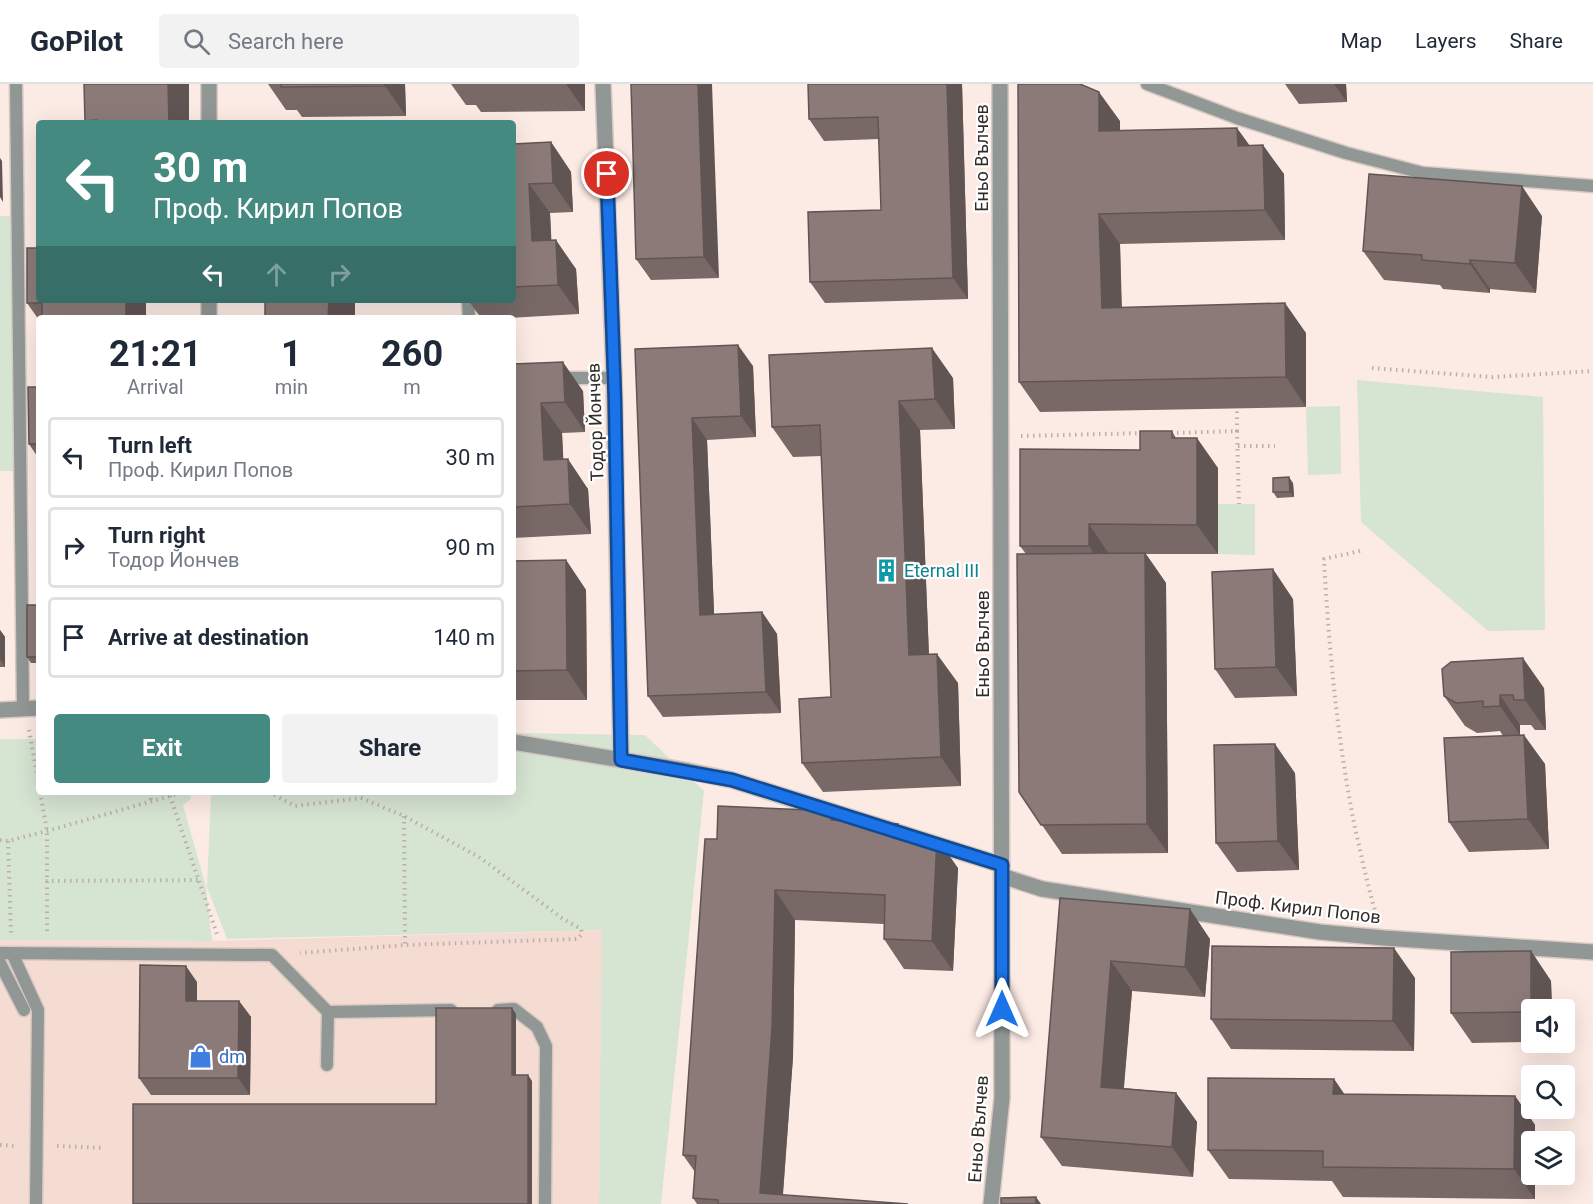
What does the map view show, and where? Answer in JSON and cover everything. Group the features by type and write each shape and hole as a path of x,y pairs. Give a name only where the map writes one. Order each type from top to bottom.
{"street":[{"path":"209,84 209,120"},
{"name":"Тодор Йончев","path":"603,84 614,378 621,760"},
{"name":"Еньо Вълчев","path":"991,1204 1002,1098 1000,84"},
{"path":"0,710 36,708"},
{"name":"Проф. Кирил Попов","path":"516,742 732,780 1002,870 1042,889 1320,932 1593,952"}],"lane":[{"path":"16,84 23,709"},
{"path":"1147,84 1237,118 1346,153 1423,173 1593,186"},
{"path":"547,378 614,378"},
{"path":"6,953 272,955 328,1012 327,1065"},
{"path":"6,953 38,1010 36,1204"},
{"path":"0,963 24,1010"},
{"path":"328,1012 466,1010"},
{"path":"490,1010 514,1010 537,1026 546,1046 545,1204"}],"path":[{"path":"1372,368 1492,377 1593,371"},
{"path":"1237,409 1239,504"},
{"path":"1166,433 1237,431"},
{"path":"1001,436 1155,433"},
{"path":"1238,447 1275,446"},
{"path":"1360,551 1324,559 1329,650 1344,774 1368,890 1384,938"},
{"path":"33,744 36,764"},
{"path":"41,795 47,831 47,954"},
{"path":"150,795 151,801"},
{"path":"0,840 8,841 47,831 174,795"},
{"path":"272,955 405,945 577,939 582,934 581,929 562,918 479,857 404,816 361,798 295,806 275,795"},
{"path":"170,796 224,955"},
{"path":"404,816 405,945"},
{"path":"6,953 8,841"},
{"path":"46,881 199,880"}],"shaded area":[{"path":"603,930 599,1204 0,1204 0,940 212,941"}],"green space":[{"path":"0,216 19,216 21,471 0,471"},
{"path":"1357,380 1543,397 1545,630 1488,631 1361,522"},
{"path":"1340,406 1341,474 1308,475 1306,407"},
{"path":"1218,504 1255,504 1255,555 1218,554"},
{"path":"516,733 645,735 704,791 661,1204 599,1204 602,930 227,939 207,887 211,795 516,795"},
{"path":"0,739 36,739 36,795 190,795 191,799 183,805 206,887 212,941 0,940"}],"building":[{"path":"84,84 168,84 169,120 85,120"},
{"path":"281,84 385,84 385,86 281,87"},
{"path":"631,84 698,84 704,257 636,259"},
{"path":"808,84 947,84 953,278 810,282 808,212 881,210 878,117 809,119"},
{"path":"1018,84 1080,84 1099,92 1099,131 1237,128 1238,146 1263,145 1265,210 1099,214 1102,308 1285,303 1286,377 1019,382"},
{"path":"551,142 553,183 529,184 532,241 556,240 558,285 516,287 516,144"},
{"path":"1369,174 1522,186 1515,263 1470,260 1470,264 1422,260 1422,255 1363,251"},
{"path":"27,248 36,248 36,303 27,303"},
{"path":"42,303 126,303 126,315 42,315"},
{"path":"265,303 329,303 328,315 265,315"},
{"path":"738,345 741,416 692,418 700,615 762,612 766,692 648,696 635,349"},
{"name":"Eternal III","path":"932,348 935,399 899,401 909,655 937,654 941,757 802,763 799,699 831,697 820,425 772,427 769,355"},
{"path":"563,362 565,402 541,403 544,460 568,459 570,504 516,507 516,364"},
{"path":"28,387 36,387 36,444 29,444"},
{"path":"1140,431 1172,431 1172,438 1197,438 1197,525 1089,524 1089,546 1020,546 1020,449 1140,450"},
{"path":"1289,477 1290,492 1273,492 1273,478"},
{"path":"1145,553 1147,824 1041,825 1019,792 1017,554"},
{"path":"566,560 567,670 516,671 516,561"},
{"path":"1273,569 1276,667 1215,669 1212,572"},
{"path":"27,605 36,605 36,657 27,657"},
{"path":"1523,658 1525,700 1514,700 1513,695 1500,695 1500,706 1483,707 1483,701 1456,703 1444,696 1442,669 1451,662"},
{"path":"1524,735 1528,819 1449,822 1444,738"},
{"path":"1275,744 1278,841 1216,843 1214,745"},
{"path":"718,806 832,811 831,820 898,824 894,836 937,838 932,941 884,939 885,895 775,890 772,1028 760,1193 908,1204 718,1204 718,1200 693,1198 696,1156 683,1155 705,839 717,839"},
{"path":"1060,898 1190,909 1185,967 1111,961 1101,1087 1176,1093 1172,1147 1041,1137"},
{"path":"1212,946 1394,948 1393,1021 1211,1019"},
{"path":"1531,951 1531,999 1521,999 1521,1012 1451,1013 1451,952"},
{"name":"dm","path":"140,965 186,966 186,1001 239,1001 238,1078 139,1078"},
{"path":"436,1008 512,1008 512,1075 528,1075 528,1204 133,1204 133,1104 436,1104"},
{"path":"1208,1078 1334,1079 1333,1094 1515,1096 1514,1169 1323,1167 1323,1151 1208,1150"},
{"path":"1036,1197 1036,1204 1001,1204 1001,1198"}],"place":[{"name":"Eternal III","path":"886,570"},
{"name":"dm","path":"201,1056"}],"route":[{"path":"607,174 619,566 621,760 732,780 1002,865 1002,1009"}]}
